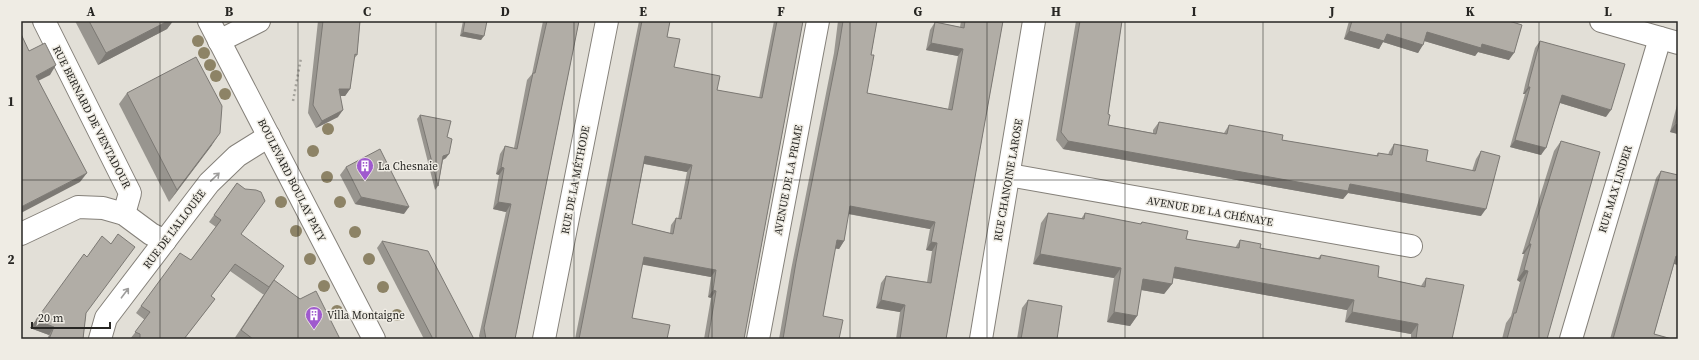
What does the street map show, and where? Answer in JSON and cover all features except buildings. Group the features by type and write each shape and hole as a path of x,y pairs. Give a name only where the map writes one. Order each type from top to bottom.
{"street":[{"name":"RUE BERNARD DE VENTADOUR","path":"44,21 130,193 124,214"},
{"name":"BOULEVARD BOULAY PATY","path":"209,21 374,339"},
{"path":"220,41 259,21"},
{"name":"RUE DE LA MÉTHODE","path":"544,339 607,21"},
{"name":"AVENUE DE LA PRIME","path":"758,339 818,21"},
{"name":"RUE CHANOINE LAROSE","path":"981,339 1034,21"},
{"path":"1601,21 1669,41"},
{"name":"RUE MAX LINDER","path":"1571,339 1669,41"},
{"name":"RUE DE L'ALLOUÉE","path":"100,339 106,318 209,183 237,156 269,136"},
{"name":"AVENUE DE LA CHÉNAYE","path":"1009,175 1411,246"},
{"path":"21,234 78,207 103,208 124,214 151,234 165,241"}],"path":[{"path":"293,101 301,58"}],"place":[{"name":"La Chesnaie","path":"365,181"},
{"name":"Villa Montaigne","path":"314,330"}]}
